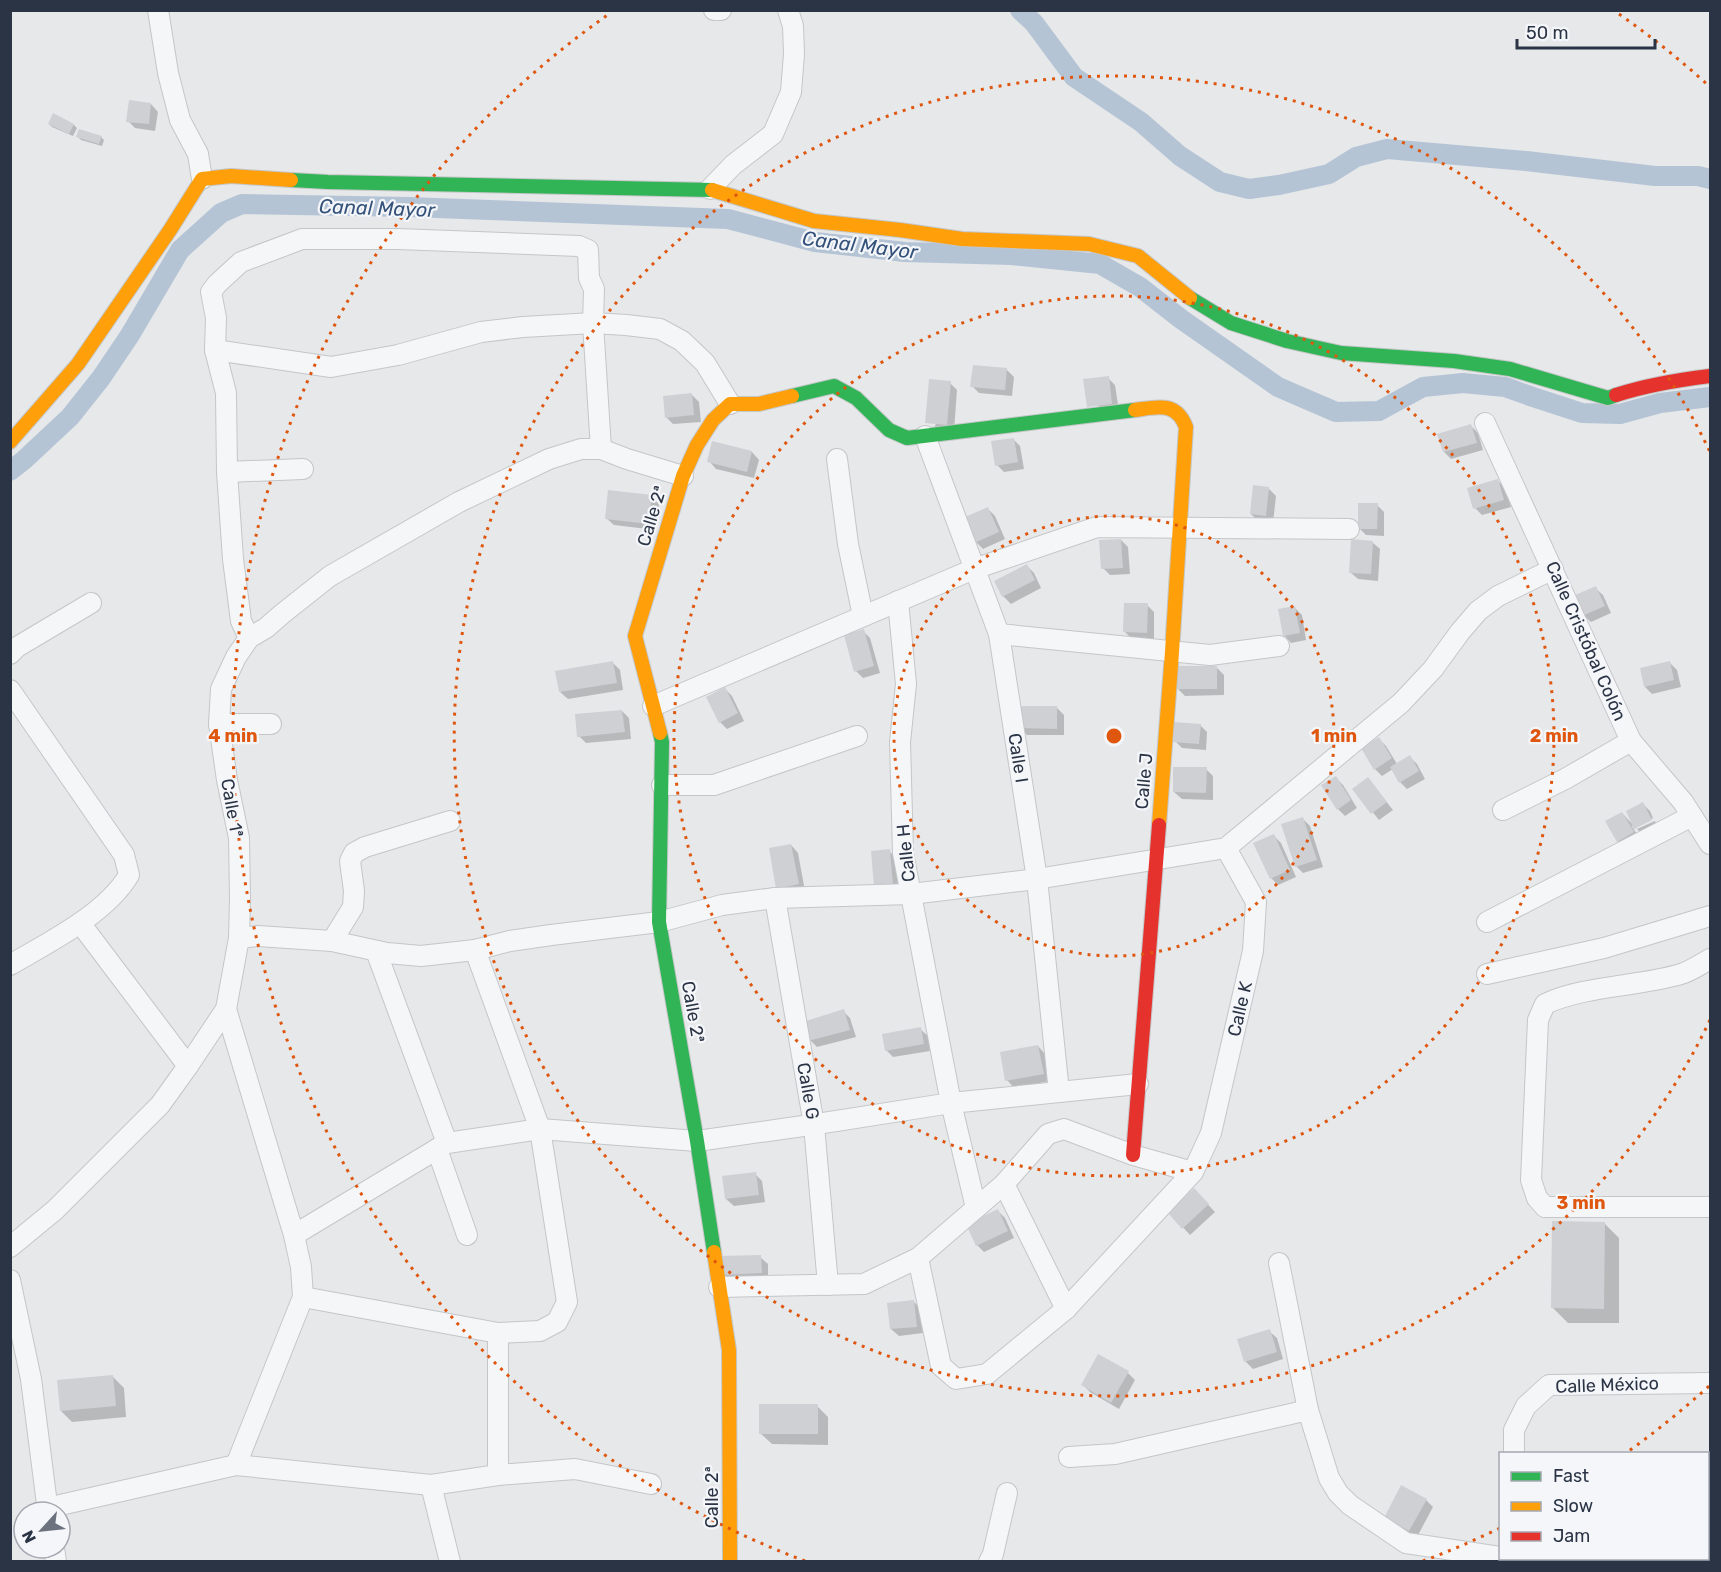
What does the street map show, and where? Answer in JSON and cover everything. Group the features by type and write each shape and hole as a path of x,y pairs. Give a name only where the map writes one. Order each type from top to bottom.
{"street":[{"path":"10,442 78,364 170,230 202,179 198,154 180,120 172,92 158,10"},
{"path":"714,10 721,10"},
{"path":"710,189 733,165 773,134 791,92 794,54 793,26 788,10"},
{"path":"202,179 231,176 328,182 710,189 814,221 962,239 1089,244 1138,256 1196,302 1231,324 1341,353 1454,361 1510,369 1608,398 1645,386 1710,376"},
{"path":"249,638 241,621 233,559 227,472 226,393 216,350 216,318 212,292 217,284 241,262 302,239 398,239 579,246 588,250 589,278 594,289 593,323 601,449"},
{"path":"216,350 331,367 398,355 481,332 523,327 593,323 660,329 682,341 705,363 730,404 759,404 834,386 856,398 889,430 908,438 926,436"},
{"name":"Calle 2ª","path":"730,404 712,420 697,445 683,476 635,636 662,742 659,922 697,1141 729,1350 730,1562"},
{"name":"Calle J","path":"926,436 1163,406 1178,412 1184,419 1186,427 1172,651 1133,1155"},
{"name":"Calle Cristóbal Colón","path":"1485,423 1631,741 1683,802 1710,844"},
{"name":"Calle I","path":"926,436 999,634 1037,879 1059,1092"},
{"name":"Calle 1ª","path":"10,1247 55,1210 160,1105 226,1009 239,939 239,838 219,724 222,689 236,657 249,638 266,628 330,576 459,502 549,459 581,449 601,449 683,476"},
{"path":"837,459 848,544 862,616"},
{"path":"227,472 303,469"},
{"path":"653,705 974,569 1097,527 1348,530"},
{"path":"239,939 258,936 332,941 376,951 421,956 475,950 510,941 550,935 659,922 722,904 775,898 911,894 1037,879 1226,848 1401,703 1433,669 1478,611 1498,596 1554,569"},
{"name":"Calle H","path":"898,601 906,684 900,741 903,854 951,1103 976,1208"},
{"path":"10,654 17,646 92,603"},
{"path":"999,634 1210,655 1279,646"},
{"path":"10,690 124,855 129,875 121,889 80,923 10,965"},
{"path":"219,724 271,724"},
{"path":"662,785 714,785 857,736"},
{"path":"1503,810 1565,779 1631,741"},
{"path":"1487,922 1692,816"},
{"path":"332,941 353,907 354,891 350,861 354,853 365,847 450,821"},
{"name":"Calle K","path":"918,1258 941,1366 956,1379 987,1374 1066,1310 1193,1172 1211,1133 1253,951 1256,902 1226,848"},
{"name":"Calle G","path":"775,898 814,1125 828,1285"},
{"path":"1487,974 1604,948 1710,916"},
{"path":"80,923 188,1066"},
{"path":"303,1298 498,1333 540,1331 557,1322 567,1302 540,1129 475,950"},
{"path":"376,951 442,1146 467,1235"},
{"path":"1710,959 1683,973 1563,996 1545,1004 1538,1020 1531,1180 1537,1198 1545,1207 1710,1207"},
{"path":"226,1009 294,1235 303,1298 236,1465"},
{"path":"294,1235 442,1146 540,1129 697,1141 951,1103 1138,1084"},
{"path":"719,1287 864,1284 918,1258 1004,1184 1043,1138 1053,1131 1064,1129 1133,1155 1193,1172"},
{"path":"1004,1184 1066,1310"},
{"path":"1279,1263 1308,1410 1329,1478 1338,1493 1406,1543 1499,1557"},
{"path":"10,1280 31,1379 47,1500"},
{"path":"498,1333 498,1474"},
{"name":"Calle México","path":"1514,1452 1514,1430 1526,1406 1549,1385 1710,1383"},
{"path":"1069,1457 1115,1454 1308,1410"},
{"path":"72,1504 236,1465 431,1485 498,1474 575,1468 651,1485"},
{"path":"431,1485 450,1562"},
{"path":"988,1562 993,1554 1007,1493"}],"building":[{"path":"129,100 151,103 149,124 126,122"},
{"path":"53,113 74,124 69,134 48,124"},
{"path":"79,129 102,136 99,144 76,137"},
{"path":"973,365 1007,368 1005,390 970,387"},
{"path":"1109,376 1112,404 1087,407 1083,379"},
{"path":"929,379 951,381 947,425 925,423"},
{"path":"692,393 694,415 665,418 663,396"},
{"path":"1471,424 1477,443 1443,452 1437,434"},
{"path":"1014,438 1018,462 995,466 991,441"},
{"path":"712,441 752,451 747,472 707,462"},
{"path":"1498,479 1504,500 1473,509 1467,488"},
{"path":"1253,485 1269,487 1266,516 1250,514"},
{"path":"608,490 652,495 649,524 605,519"},
{"path":"1358,503 1378,503 1377,529 1358,529"},
{"path":"988,507 999,532 974,543 963,518"},
{"path":"1121,539 1123,568 1101,569 1099,540"},
{"path":"1351,539 1373,541 1371,574 1349,573"},
{"path":"1027,564 1035,580 1002,597 994,581"},
{"path":"1596,586 1605,606 1582,616 1573,596"},
{"path":"1124,603 1148,603 1147,633 1123,632"},
{"path":"1295,606 1300,633 1283,636 1278,609"},
{"path":"864,629 874,666 854,672 844,635"},
{"path":"613,661 617,683 559,692 555,671"},
{"path":"1670,661 1674,680 1644,687 1640,668"},
{"path":"1176,666 1217,666 1217,689 1176,689"},
{"path":"725,687 738,713 719,723 706,697"},
{"path":"1019,706 1057,706 1057,729 1019,728"},
{"path":"622,710 625,732 577,737 575,714"},
{"path":"1174,722 1201,724 1199,744 1173,742"},
{"path":"1379,737 1392,758 1374,770 1361,748"},
{"path":"1410,755 1419,771 1399,783 1390,767"},
{"path":"1173,767 1207,767 1206,793 1173,792"},
{"path":"1336,776 1351,800 1337,810 1321,785"},
{"path":"1368,777 1387,802 1371,814 1352,789"},
{"path":"1643,802 1652,820 1634,829 1626,811"},
{"path":"1622,812 1634,832 1617,842 1605,821"},
{"path":"1303,817 1317,860 1295,867 1281,824"},
{"path":"1274,834 1290,870 1270,879 1253,843"},
{"path":"791,844 799,884 776,889 769,848"},
{"path":"890,849 893,885 874,887 871,851"},
{"path":"844,1009 850,1030 808,1041 803,1022"},
{"path":"921,1027 924,1044 885,1051 882,1034"},
{"path":"1038,1045 1044,1074 1005,1081 1000,1052"},
{"path":"756,1172 759,1195 725,1199 722,1176"},
{"path":"1194,1188 1209,1204 1182,1229 1168,1213"},
{"path":"998,1209 1008,1231 976,1246 966,1224"},
{"path":"1552,1221 1605,1222 1604,1309 1551,1308"},
{"path":"761,1255 762,1273 721,1275 720,1256"},
{"path":"914,1300 917,1327 890,1329 887,1303"},
{"path":"1270,1329 1277,1352 1244,1362 1237,1339"},
{"path":"1098,1354 1129,1371 1111,1403 1081,1385"},
{"path":"113,1375 116,1406 60,1411 57,1380"},
{"path":"759,1404 818,1404 818,1434 759,1434"},
{"path":"1401,1485 1427,1499 1409,1531 1384,1518"}],"waterway":[{"path":"1020,10 1034,23 1074,77 1141,122 1180,156 1220,182 1249,189 1279,185 1329,174 1356,157 1387,149 1526,161 1655,176 1698,176 1710,179"},
{"name":"Canal Mayor","path":"10,471 70,417 101,378 130,335 180,250 221,213 242,204 409,207 728,219 815,242 905,252 1011,255 1100,264 1140,287 1181,319 1278,387 1336,412 1379,411 1423,387 1463,383 1505,387 1582,413 1620,414 1660,403 1710,397"}],"traffic: fast":[{"path":"291,180 712,190"},
{"path":"1190,298 1231,323 1287,341 1341,353 1454,361 1510,369 1608,398 1616,395"},
{"path":"792,396 834,386 856,398 889,430 907,438 1135,410"},
{"path":"660,733 662,742 659,922 714,1252"}],"traffic: slow":[{"path":"10,442 78,364 170,230 202,179 231,176 291,180"},
{"path":"712,190 814,221 962,239 1089,244 1138,256 1190,298"},
{"path":"660,733 635,636 683,476 697,445 713,420 730,404 759,404 792,396"},
{"path":"1135,410 1159,407 1172,409 1186,427 1159,825"},
{"path":"714,1252 729,1350 730,1562"}],"traffic: jam":[{"path":"1616,395 1662,383 1710,376"},
{"path":"1133,1155 1159,825"}]}
